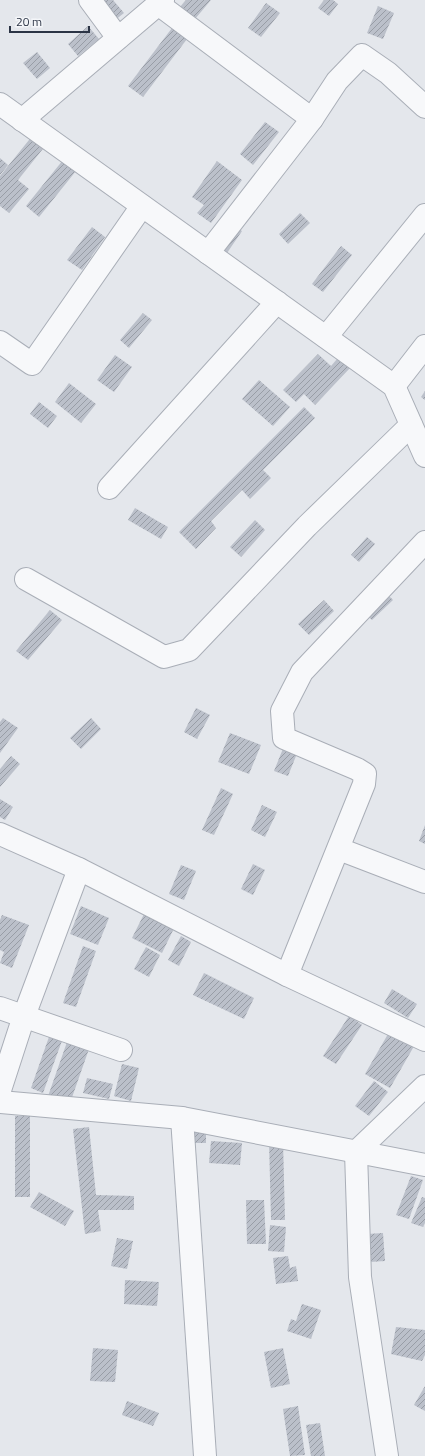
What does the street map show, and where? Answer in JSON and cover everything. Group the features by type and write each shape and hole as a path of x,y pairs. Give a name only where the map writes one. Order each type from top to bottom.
{"street":[{"path":"90,0 118,38"},
{"path":"22,120 160,2 312,119"},
{"path":"208,253 312,119 337,81 362,56 388,73 425,107"},
{"path":"0,104 394,386 425,456"},
{"path":"0,342 32,364 142,206"},
{"path":"326,337 425,214"},
{"path":"109,488 277,302"},
{"path":"394,386 425,346"},
{"path":"26,579 164,657 190,650 307,526 411,425"},
{"path":"287,975 364,784 365,774 357,769 284,738 282,711 302,672 425,542"},
{"path":"0,834 79,869 287,975 425,1040"},
{"path":"339,848 425,882"},
{"path":"0,1090 24,1016 79,869"},
{"path":"0,1008 121,1050"},
{"path":"387,1456 360,1278 356,1152 425,1086"},
{"path":"0,1102 182,1118 425,1165"},
{"path":"182,1118 205,1456"}],"building":[{"path":"91,0 113,0 124,13 110,24"},
{"path":"186,0 211,0 195,19 180,7"},
{"path":"324,0 333,0 338,4 329,16 318,8"},
{"path":"266,3 280,13 261,37 248,28"},
{"path":"378,6 394,13 383,39 367,33"},
{"path":"88,26 99,39 78,56 68,44"},
{"path":"172,28 187,39 143,97 128,86"},
{"path":"37,52 50,68 37,79 23,63"},
{"path":"265,122 279,132 253,165 240,154"},
{"path":"33,135 46,145 18,180 29,189 9,213 0,206 0,176"},
{"path":"0,158 8,165 0,175"},
{"path":"63,160 76,171 39,217 26,206"},
{"path":"217,161 242,180 211,223 197,213 204,205 192,197"},
{"path":"300,213 310,223 288,244 279,234"},
{"path":"230,224 242,231 227,253 215,245"},
{"path":"92,227 105,237 82,270 67,260"},
{"path":"341,246 352,255 323,292 312,284"},
{"path":"143,313 152,320 129,348 120,340"},
{"path":"318,354 331,366 339,357 350,368 315,405 304,394 296,402 283,390"},
{"path":"115,355 132,367 114,392 97,380"},
{"path":"259,380 290,407 273,426 242,399"},
{"path":"69,383 96,404 81,423 55,402"},
{"path":"425,391 425,400 421,397"},
{"path":"39,402 57,416 48,428 30,414"},
{"path":"304,407 315,418 263,470 271,478 250,499 242,490 211,521 216,528 196,549 179,532"},
{"path":"135,508 168,527 161,539 128,520"},
{"path":"255,520 265,530 241,557 230,547"},
{"path":"367,537 375,544 359,562 351,555"},
{"path":"384,591 393,600 372,620 363,612"},
{"path":"324,600 334,611 309,635 298,624"},
{"path":"50,610 62,620 28,660 16,651"},
{"path":"196,708 210,715 197,739 184,732"},
{"path":"3,718 18,728 0,753 0,722"},
{"path":"91,718 101,729 81,749 70,738"},
{"path":"230,733 261,745 249,774 218,762"},
{"path":"284,746 298,751 288,776 274,771"},
{"path":"11,756 20,764 0,787 0,769"},
{"path":"221,788 233,794 214,835 202,830"},
{"path":"0,799 13,807 5,820 0,817"},
{"path":"262,805 277,812 265,837 251,830"},
{"path":"425,825 425,844 419,841"},
{"path":"253,864 265,870 253,895 241,889"},
{"path":"181,865 196,871 184,900 169,894"},
{"path":"81,906 109,918 98,945 70,934"},
{"path":"148,906 178,920 162,953 132,938"},
{"path":"2,915 29,925 12,968 0,963 4,952 0,950 0,920"},
{"path":"181,936 191,942 179,966 168,960"},
{"path":"83,946 96,951 76,1007 63,1003"},
{"path":"146,947 160,955 149,977 134,969"},
{"path":"204,973 254,998 244,1019 193,995"},
{"path":"392,989 417,1004 408,1018 384,1003"},
{"path":"349,1016 362,1025 336,1064 323,1056"},
{"path":"392,1027 417,1041 390,1088 365,1074"},
{"path":"50,1034 63,1038 43,1093 31,1088"},
{"path":"67,1042 89,1049 69,1106 47,1099"},
{"path":"122,1064 139,1068 131,1101 114,1096"},
{"path":"87,1078 113,1084 109,1099 83,1093"},
{"path":"374,1081 388,1092 369,1116 355,1106"},
{"path":"15,1116 30,1116 30,1197 15,1197"},
{"path":"189,1125 206,1125 206,1143 189,1143"},
{"path":"89,1127 96,1195 134,1196 134,1210 98,1210 101,1231 85,1234 73,1129"},
{"path":"211,1141 242,1143 240,1165 209,1163"},
{"path":"269,1141 283,1141 285,1220 271,1220"},
{"path":"411,1176 423,1180 409,1219 396,1215"},
{"path":"39,1192 74,1211 65,1226 30,1207"},
{"path":"422,1197 425,1198 425,1223 423,1227 411,1223"},
{"path":"246,1200 264,1200 266,1244 247,1244"},
{"path":"270,1225 286,1227 284,1252 268,1251"},
{"path":"383,1233 385,1261 370,1262 367,1234"},
{"path":"117,1238 133,1241 127,1269 111,1266"},
{"path":"288,1256 290,1268 296,1266 298,1281 276,1284 273,1258"},
{"path":"125,1280 159,1282 157,1306 124,1304"},
{"path":"302,1304 321,1310 311,1339 287,1331 291,1319 296,1321"},
{"path":"396,1327 425,1330 425,1355 422,1361 391,1354"},
{"path":"93,1348 118,1350 115,1382 90,1381"},
{"path":"283,1348 290,1384 271,1388 264,1352"},
{"path":"425,1386 425,1411 414,1405"},
{"path":"127,1401 159,1413 153,1426 122,1415"},
{"path":"298,1406 305,1455 290,1456 283,1409"},
{"path":"320,1423 325,1456 311,1456 306,1425"}]}
